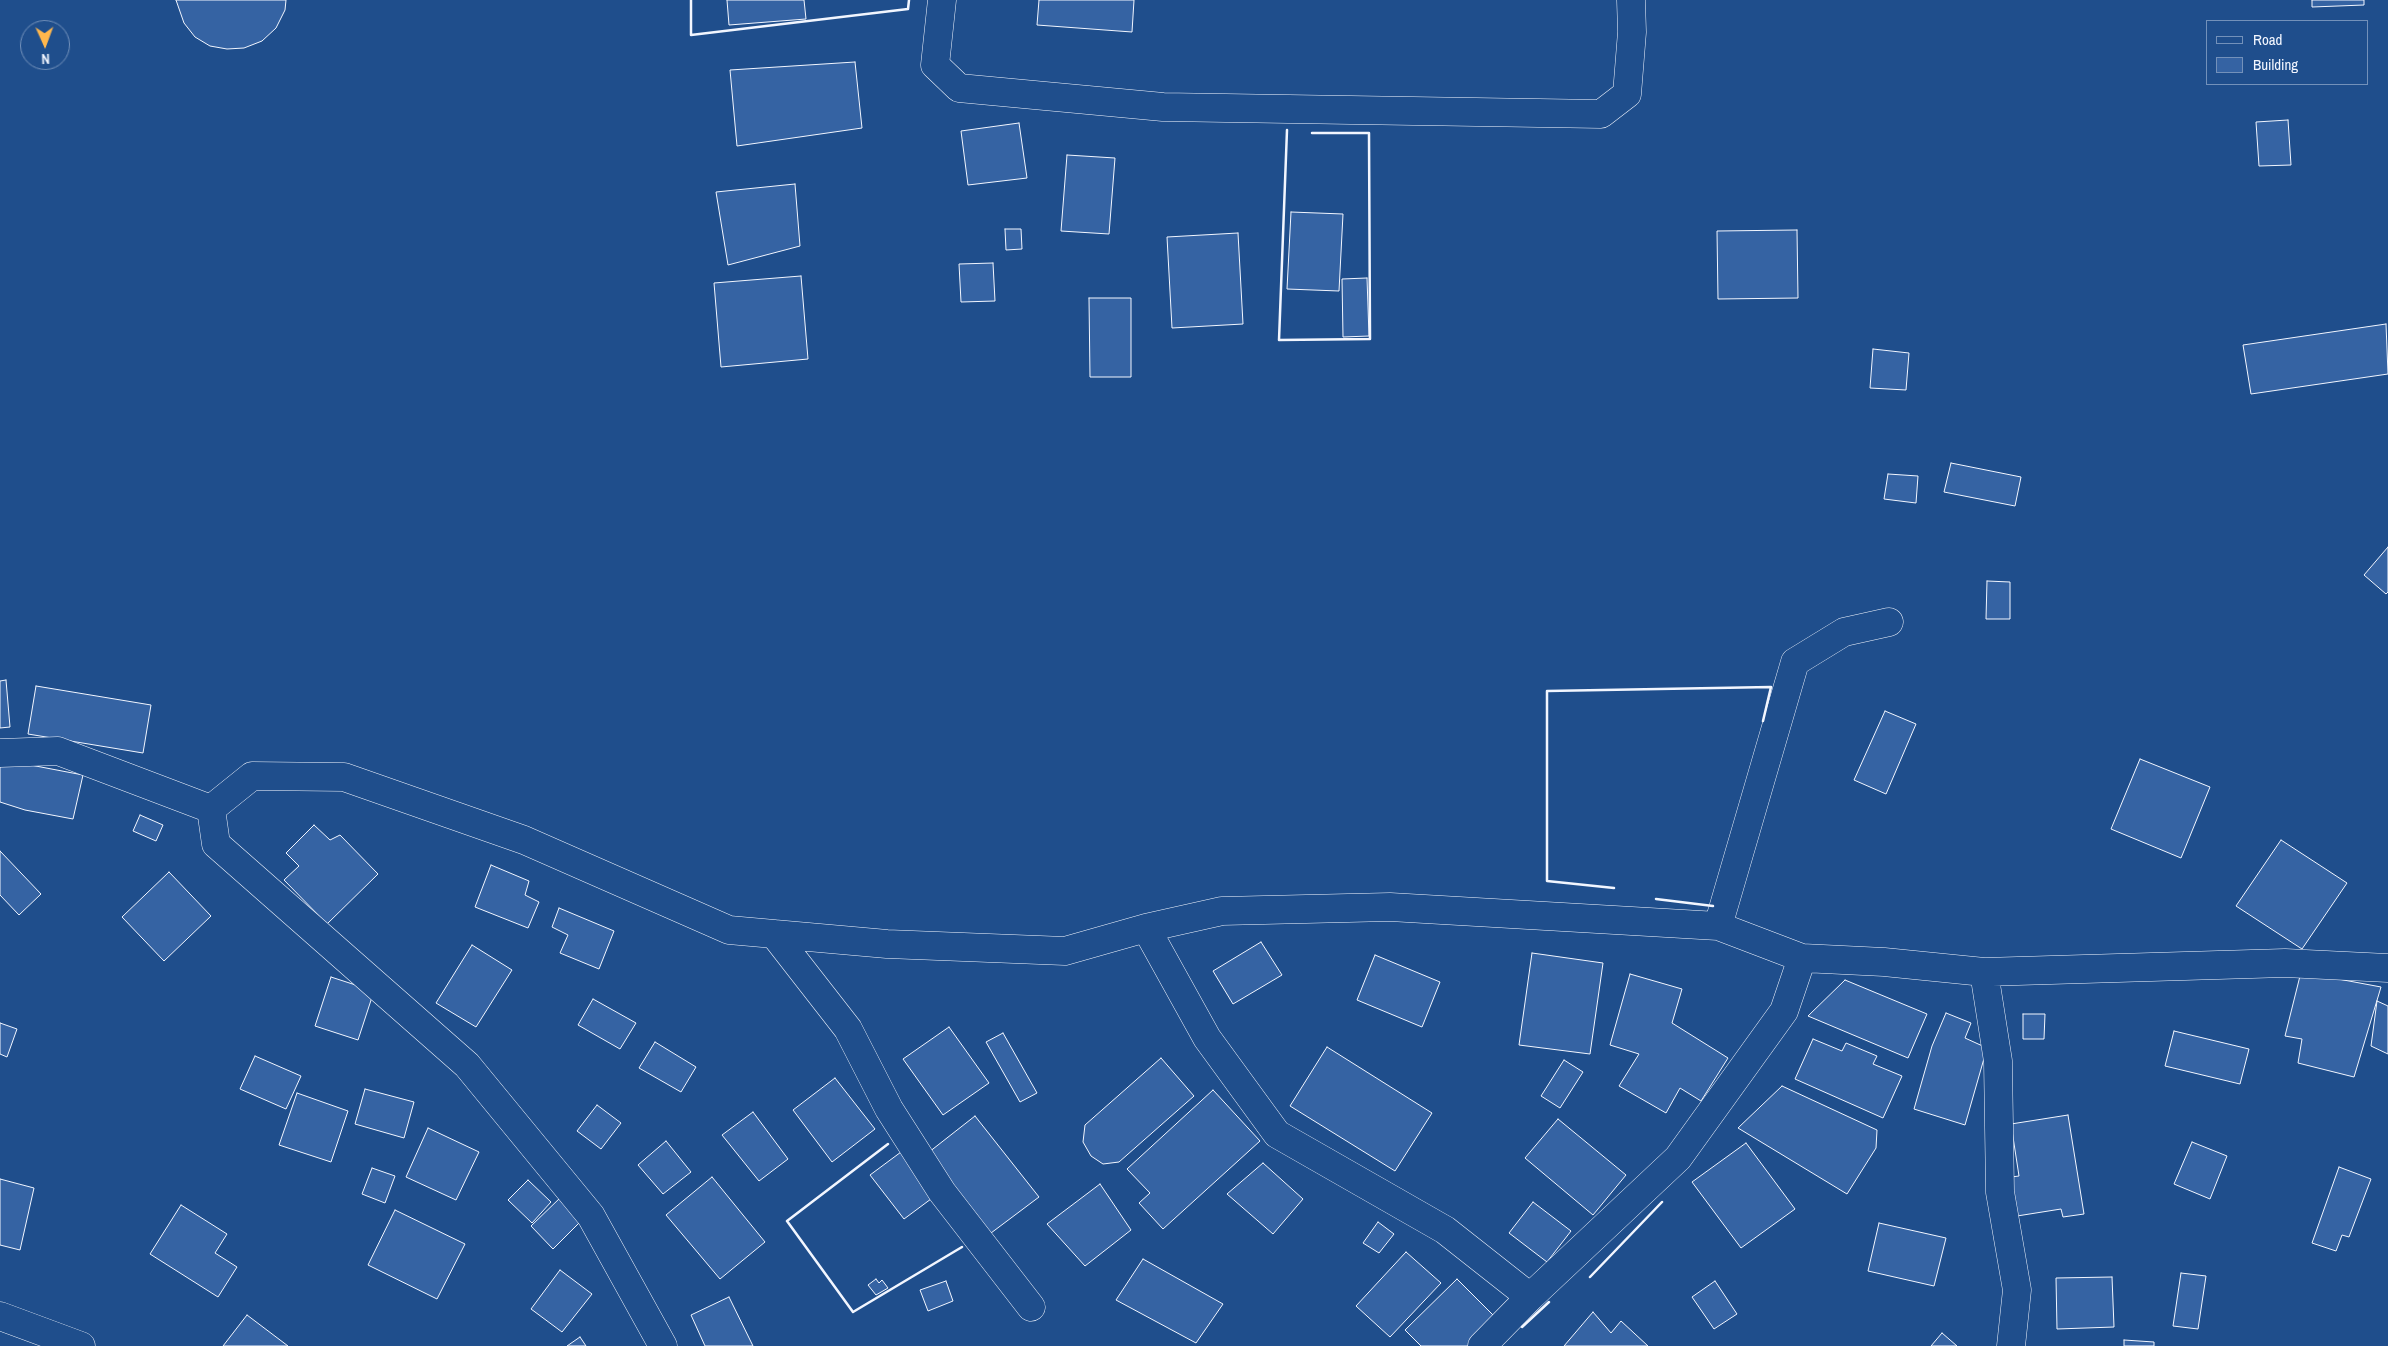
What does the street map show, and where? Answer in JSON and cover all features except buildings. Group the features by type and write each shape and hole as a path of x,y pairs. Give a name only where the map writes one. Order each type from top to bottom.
{"street":[{"path":"942,0 935,66 959,88 1163,107 1601,114 1627,94 1632,32 1631,0"},
{"path":"1718,926 1795,662 1844,632 1889,622"},
{"path":"0,753 58,751 211,810"},
{"path":"211,810 252,776 344,777 524,840 729,930 887,944 1065,951 1146,928 1222,911 1390,907 1718,926 1802,958 1884,962 1984,972 2284,963 2388,968"},
{"path":"211,810 216,844 467,1065 591,1216 663,1346"},
{"path":"1146,928 1207,1038 1277,1134 1445,1230 1530,1297"},
{"path":"774,934 848,1029 889,1109 942,1192 1031,1307"},
{"path":"1482,1346 1530,1297 1678,1158 1784,1011 1802,958"},
{"path":"1984,972 1998,1061 2000,1192 2017,1290 2011,1346"},
{"path":"0,1316 81,1346"}],"wall":[{"path":"691,0 691,35 908,9 909,0"},
{"path":"1287,130 1279,340 1370,339 1369,133 1312,133"},
{"path":"1614,888 1547,881 1547,691 1771,687 1763,721"},
{"path":"1656,899 1713,906"},
{"path":"888,1144 787,1221 853,1312 962,1247"},
{"path":"1590,1277 1662,1202"},
{"path":"1522,1327 1549,1302"}]}
